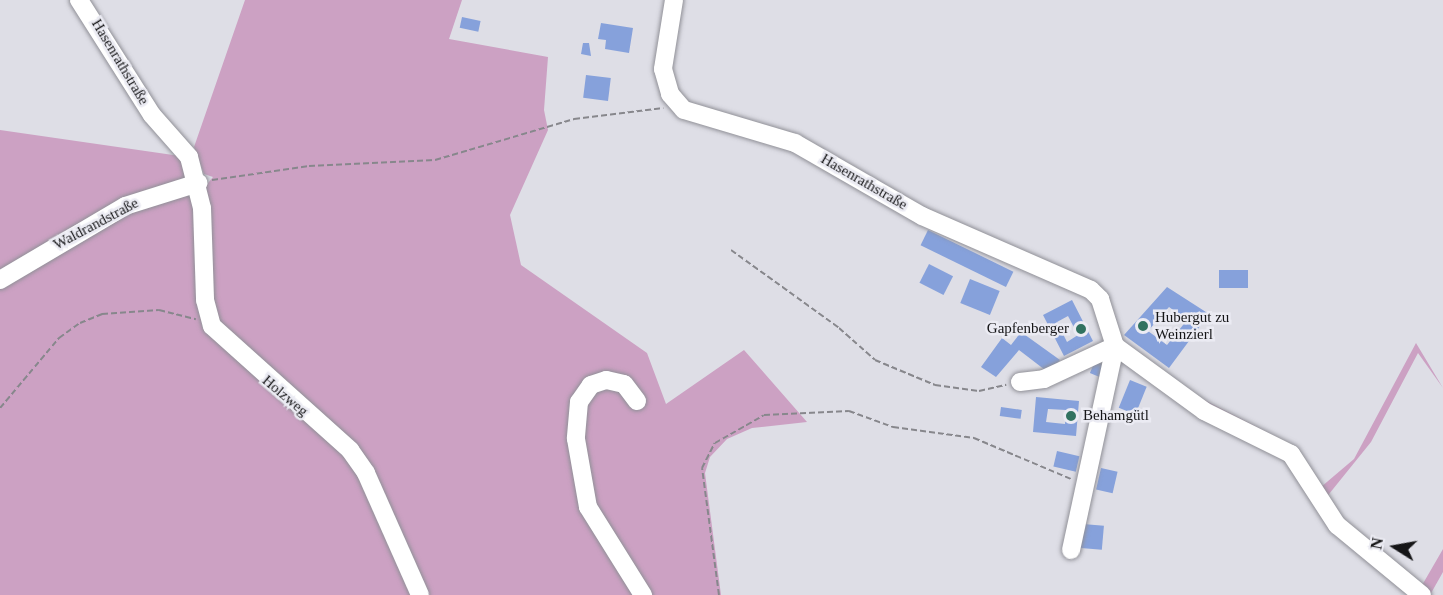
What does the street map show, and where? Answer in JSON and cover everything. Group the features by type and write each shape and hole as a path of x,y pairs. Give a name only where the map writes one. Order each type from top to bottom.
{"street":[{"name":"Hasenrathstraße","path":"79,0 152,115 176,137 198,183"},
{"path":"674,0 663,69 670,94 684,110"},
{"name":"Hasenrathstraße","path":"684,110 795,143 922,216 1091,291 1100,299 1115,346 1098,433 1083,475 1071,549"},
{"name":"Waldrandstraße","path":"0,280 125,206 198,183"},
{"path":"198,183 205,230 205,300 212,326"},
{"name":"Holzweg","path":"212,326 350,450 366,473 420,595"},
{"path":"1020,382 1052,376 1115,346 1204,411 1291,454 1336,525 1422,595"},
{"path":"637,401 624,384 606,380 591,385 579,402 576,439 579,482 588,507 643,595"}],"path":[{"path":"198,183 309,166 435,160 574,119 660,107 684,110"},
{"path":"731,250 839,328 875,360 935,385 979,391 1020,382"},
{"path":"0,408 58,338 102,314 159,310 212,326"},
{"path":"719,595 702,468 715,443 764,415 849,411 892,427 974,438 1053,476 1083,475"}],"shaded area":[{"path":"245,0 462,0 449,39 548,57 544,110 548,130 510,215 521,265 647,353 666,404 744,350 807,422 752,428 727,439 710,457 705,473 721,595 424,595 368,469 217,324 212,307 204,188 213,177 204,174 194,147"},
{"path":"0,130 180,156 187,181 0,273"},
{"path":"188,192 195,196 202,327 348,454 412,595 0,595 0,286 127,210"},
{"path":"1416,343 1443,388 1418,353 1371,442 1325,499 1352,530 1421,587 1443,549 1443,572 1430,595 1412,595 1333,529 1289,461 1174,397 1183,389 1290,444 1321,487 1354,459"}],"building":[{"path":"462,17 481,21 478,32 460,28"},
{"path":"601,23 633,28 629,53 605,49 606,40 598,39"},
{"path":"583,43 589,43 591,56 581,54"},
{"path":"586,75 611,78 608,101 583,98"},
{"path":"928,230 1013,272 1006,287 921,245"},
{"path":"929,264 953,276 944,295 919,283"},
{"path":"1219,270 1248,270 1248,288 1219,288"},
{"path":"970,279 1000,291 990,315 960,303"},
{"name":"Hubergut zu Weinzierl","path":"1167,287 1209,314 1169,368 1124,335","holes":["1169,307 1187,320 1167,345 1148,331"]},
{"name":"Gapfenberger","path":"1072,300 1093,341 1064,356 1043,315","holes":["1068,316 1078,335 1067,342 1057,322"]},
{"path":"1021,332 1060,360 1049,373 1019,350 996,377 981,367 1002,338 1011,345"},
{"path":"1095,361 1107,366 1102,378 1090,373"},
{"path":"1130,380 1147,387 1135,415 1119,408"},
{"name":"Behamgütl","path":"1036,397 1079,401 1076,436 1033,432","holes":["1048,409 1066,410 1065,424 1046,422"]},
{"path":"1001,407 1022,410 1021,419 1000,416"},
{"path":"1057,451 1079,456 1076,472 1053,467"},
{"path":"1101,468 1118,472 1113,493 1096,489"},
{"path":"1083,524 1104,526 1102,550 1081,548"}],"place":[{"name":"Hubergut zu Weinzierl","path":"1143,326"},
{"name":"Gapfenberger","path":"1081,329"},
{"name":"Behamgütl","path":"1071,416"}]}
